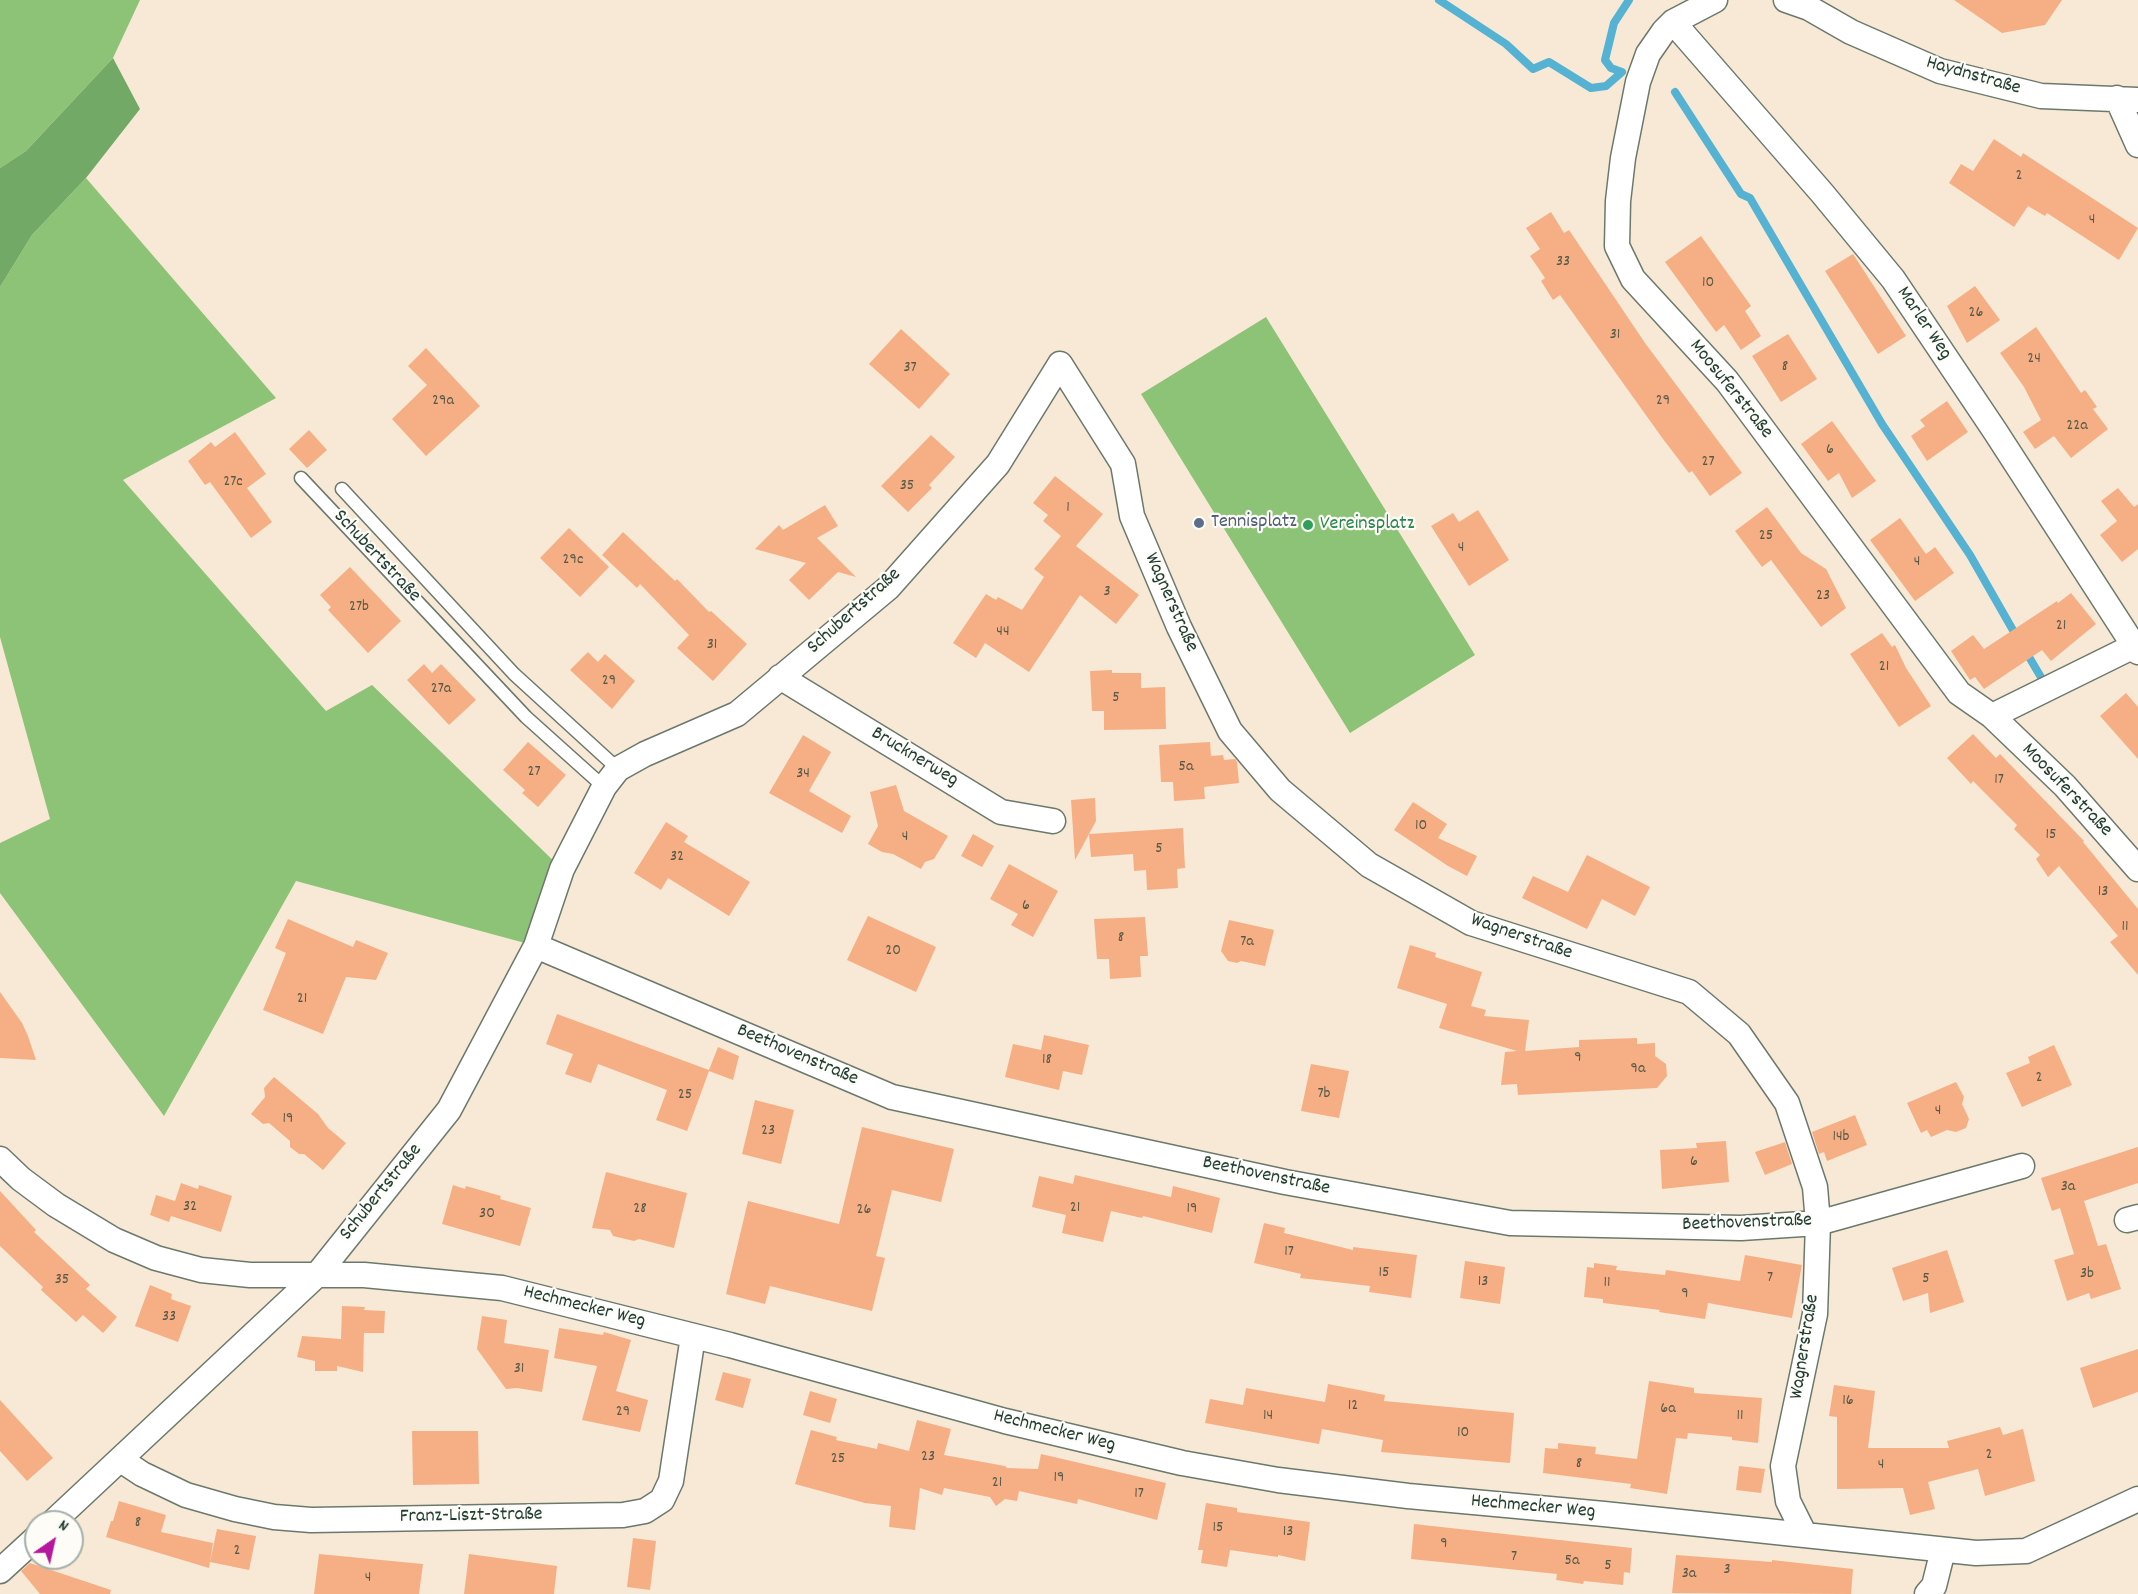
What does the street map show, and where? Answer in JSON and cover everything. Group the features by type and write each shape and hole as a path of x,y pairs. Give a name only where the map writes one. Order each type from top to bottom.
{"street":[{"path":"1673,22 1715,0"},
{"name":"Haydnstraße","path":"1786,0 1809,8 1851,32 1940,71 2041,96 2127,99"},
{"name":"Marler Weg","path":"1673,22 1822,193 1893,279 2136,647"},
{"name":"Moosuferstraße","path":"1673,22 1648,54 1638,82 1623,158 1618,201 1617,246 1632,279 1727,381 1959,693 1992,716 2066,786 2138,869"},
{"path":"2127,99 2138,145"},
{"name":"Schubertstraße","path":"66,1510 317,1275 449,1110 536,946 562,869 611,778 645,754 737,714 888,588 998,464 1060,364"},
{"name":"Wagnerstraße","path":"1060,364 1123,464 1131,516 1179,627 1230,731 1280,790 1369,865 1472,923 1689,992 1739,1034 1787,1103 1815,1187 1818,1223 1815,1314 1784,1466 1788,1502 1805,1535"},
{"path":"1992,716 2136,647"},
{"name":"Brucknerweg","path":"780,677 1001,812 1053,821"},
{"name":"Beethovenstraße","path":"536,946 892,1097 1251,1175 1510,1223 1741,1228 1818,1223 2022,1166"},
{"name":"Hechmecker Weg","path":"0,1159 29,1185 76,1218 114,1240 156,1258 201,1270 250,1275 364,1275 502,1288 693,1336 1005,1421 1182,1463 1246,1475 1408,1496 1976,1553 2026,1551 2138,1499"},
{"name":"Franz-Liszt-Straße","path":"121,1460 142,1474 186,1496 235,1509 288,1519 612,1515 645,1511 662,1500 671,1481 693,1336"},
{"path":"0,1571 24,1549"},
{"path":"1927,1594 1934,1586 1943,1550"}],"lane":[{"name":"Schubertstraße","path":"302,478 526,717 611,778"},
{"name":"Schubertstraße","path":"342,489 611,778"}],"green space":[{"path":"0,0 140,0 113,58 26,151 0,168"},
{"path":"113,58 140,109 86,178 32,235 0,287 0,168 26,151"},
{"path":"86,178 276,398 123,480 326,711 372,685 562,869 536,946 296,881 164,1116 0,893 0,843 50,819 0,637 0,287 32,235"},
{"name":"Vereinsplatz","path":"1266,317 1475,655 1350,733 1141,394"}],"building":[{"path":"1954,0 2062,0 2045,25 2002,33"},
{"path":"1994,139 2021,157 2023,153 2138,228 2119,260 2047,213 2045,216 2028,206 2014,227 1949,183 1961,164 1973,171"},
{"path":"1551,212 1564,233 1569,230 1645,343 1742,473 1710,496 1692,471 1689,473 1663,439 1560,295 1553,300 1541,281 1545,278 1530,256 1540,249 1526,228"},
{"path":"1701,236 1751,306 1745,311 1761,336 1741,350 1724,325 1716,332 1665,262"},
{"path":"1853,254 1906,336 1878,354 1825,271"},
{"path":"1975,286 2000,320 1967,343 1947,306"},
{"path":"2036,327 2081,393 2085,390 2097,407 2093,409 2108,429 2071,458 2054,436 2035,449 2023,432 2041,420 2024,387 2000,353"},
{"path":"901,329 950,374 919,409 869,364"},
{"path":"1788,334 1817,379 1781,402 1752,356"},
{"path":"426,348 480,406 426,456 392,419 427,385 408,366"},
{"path":"1947,401 1968,432 1927,461 1911,436 1925,426 1920,420"},
{"path":"1832,421 1876,481 1852,498 1839,473 1828,481 1801,444"},
{"path":"309,430 327,450 307,468 289,449"},
{"path":"235,432 266,474 247,488 272,522 251,538 210,482 205,485 188,461 211,442 215,447"},
{"path":"931,435 955,457 929,485 932,488 908,512 881,486"},
{"path":"1055,476 1103,514 1076,546 1139,595 1116,624 1080,595 1029,672 985,643 976,658 953,643 986,594 996,600 998,597 1022,610 1044,577 1034,569 1061,536 1043,521 1048,515 1033,503"},
{"path":"2118,488 2134,507 2138,504 2138,549 2122,562 2100,535 2117,521 2101,501"},
{"path":"825,505 838,526 817,538 856,577 838,572 809,600 789,580 806,563 755,549 779,525 783,530"},
{"path":"1767,507 1801,553 1826,569 1846,608 1821,627 1771,560 1762,567 1735,531"},
{"path":"1478,510 1509,560 1469,586 1431,526 1453,513 1459,522"},
{"path":"1900,518 1926,554 1935,547 1954,573 1915,601 1870,540"},
{"path":"569,528 609,567 580,597 540,558"},
{"path":"623,532 747,644 713,681 677,648 689,635 640,584 637,588 602,555"},
{"path":"350,567 401,621 368,653 328,610 331,607 320,595"},
{"path":"2071,593 2096,624 2051,661 2042,650 1984,689 1975,677 1970,680 1951,651 1973,635 1984,649"},
{"path":"1882,633 1892,647 1895,645 1906,668 1931,706 1899,727 1850,654"},
{"path":"588,652 598,662 605,654 635,681 612,709 570,670"},
{"path":"424,664 432,673 441,664 476,700 449,725 407,680"},
{"path":"1112,670 1112,673 1141,673 1141,688 1165,687 1166,729 1104,730 1104,711 1092,711 1090,671"},
{"path":"2126,693 2138,707 2138,759 2100,716"},
{"path":"1973,734 1996,758 2000,754 2084,841 2138,909 2138,975 2110,942 2118,936 2059,866 2048,877 2036,859 2040,855 2014,829 2017,825 1973,781 1971,784 1947,758"},
{"path":"803,735 831,752 809,791 851,816 842,833 769,793"},
{"path":"528,742 566,775 538,807 522,793 525,790 503,770"},
{"path":"1210,742 1211,756 1223,755 1224,760 1235,759 1239,783 1204,787 1205,799 1174,801 1173,782 1161,782 1159,745"},
{"path":"896,785 904,811 948,836 934,859 925,862 921,869 868,844 878,826 870,792"},
{"path":"1095,798 1096,821 1075,860 1071,800"},
{"path":"1413,802 1447,824 1438,838 1477,856 1467,876 1394,830"},
{"path":"666,822 688,836 684,842 750,882 729,916 668,878 661,890 634,873"},
{"path":"1183,828 1185,868 1177,869 1178,888 1147,890 1146,870 1134,871 1133,854 1091,857 1089,834"},
{"path":"973,834 994,846 982,867 961,856"},
{"path":"1587,855 1650,887 1635,916 1602,899 1587,929 1522,898 1533,876 1568,892"},
{"path":"1009,864 1058,891 1033,937 1011,925 1018,914 990,899"},
{"path":"868,916 936,947 916,992 847,960"},
{"path":"1145,917 1148,956 1140,956 1141,977 1110,979 1109,959 1097,959 1094,919"},
{"path":"288,919 353,947 356,940 388,953 376,980 346,977 323,1034 263,1010 286,953 275,948"},
{"path":"1229,920 1274,930 1265,966 1228,961 1221,951"},
{"path":"1410,945 1436,953 1435,957 1482,972 1471,1006 1486,1010 1484,1016 1529,1020 1525,1051 1579,1047 1579,1040 1637,1038 1637,1044 1655,1043 1655,1056 1666,1064 1667,1076 1657,1088 1518,1095 1517,1084 1501,1085 1505,1052 1517,1051 1439,1028 1447,1004 1397,988"},
{"path":"0,992 22,1023 36,1060 0,1058"},
{"path":"557,1014 709,1070 718,1047 739,1056 733,1080 709,1071 687,1131 656,1120 667,1090 598,1064 591,1083 565,1074 573,1054 546,1044"},
{"path":"1044,1035 1089,1045 1082,1075 1063,1071 1059,1090 1005,1077 1013,1044 1041,1050"},
{"path":"2054,1045 2072,1085 2022,1107 2006,1073 2030,1063 2028,1057"},
{"path":"1311,1064 1349,1071 1339,1118 1301,1111"},
{"path":"274,1077 318,1114 328,1128 346,1143 323,1170 304,1154 299,1154 290,1147 290,1141 269,1123 263,1124 251,1114 265,1097 264,1088"},
{"path":"1956,1082 1964,1097 1962,1104 1969,1119 1966,1128 1956,1132 1947,1130 1931,1137 1927,1130 1921,1133 1907,1103"},
{"path":"755,1100 794,1110 781,1164 742,1154"},
{"path":"1855,1115 1867,1145 1827,1161 1824,1152 1819,1154 1812,1132"},
{"path":"862,1127 954,1149 941,1202 892,1190 876,1256 885,1258 872,1311 770,1286 765,1304 726,1294 748,1201 839,1224"},
{"path":"1726,1141 1729,1182 1662,1189 1660,1150 1697,1148 1696,1143"},
{"path":"1785,1142 1792,1164 1765,1175 1755,1152"},
{"path":"2138,1147 2138,1183 2084,1201 2098,1246 2106,1244 2121,1289 2091,1299 2089,1293 2067,1301 2054,1260 2074,1254 2060,1208 2052,1211 2041,1178"},
{"path":"606,1172 687,1193 674,1248 639,1239 634,1241 613,1236 610,1230 592,1228"},
{"path":"1075,1175 1171,1197 1173,1186 1220,1198 1212,1233 1143,1216 1142,1218 1111,1211 1103,1242 1062,1233 1066,1215 1032,1207 1039,1176 1073,1184"},
{"path":"181,1183 198,1189 199,1185 232,1196 221,1232 171,1216 169,1222 150,1215 156,1195 175,1201"},
{"path":"453,1185 465,1189 466,1186 501,1196 500,1199 531,1208 520,1246 442,1224"},
{"path":"0,1191 36,1230 34,1232 90,1285 86,1289 117,1317 103,1333 83,1315 76,1322 41,1290 43,1287 0,1246"},
{"path":"1264,1223 1285,1228 1284,1233 1353,1250 1353,1247 1417,1255 1411,1298 1369,1292 1370,1286 1300,1278 1301,1274 1254,1263"},
{"path":"1947,1250 1964,1302 1930,1313 1928,1293 1903,1301 1892,1268"},
{"path":"1745,1255 1802,1265 1792,1318 1708,1303 1705,1319 1659,1312 1660,1310 1603,1303 1603,1299 1584,1297 1587,1267 1594,1268 1594,1263 1617,1266 1616,1270 1665,1275 1666,1270 1740,1281"},
{"path":"1465,1261 1505,1267 1500,1304 1460,1298"},
{"path":"150,1285 172,1294 171,1299 191,1306 178,1342 135,1326"},
{"path":"342,1306 385,1311 384,1333 364,1333 363,1372 337,1366 337,1371 315,1371 315,1361 297,1357 302,1336 341,1339"},
{"path":"482,1316 507,1320 504,1343 549,1350 542,1392 517,1388 506,1389 477,1349"},
{"path":"559,1328 603,1335 604,1332 631,1340 616,1391 648,1400 640,1432 582,1420 597,1366 554,1358"},
{"path":"2138,1349 2138,1392 2093,1408 2080,1368"},
{"path":"723,1372 751,1379 743,1408 715,1400"},
{"path":"1649,1381 1694,1388 1694,1393 1762,1398 1758,1443 1732,1440 1732,1437 1688,1433 1687,1439 1676,1438 1667,1494 1630,1488 1631,1484 1543,1473 1545,1448 1558,1449 1558,1443 1596,1447 1595,1454 1637,1459"},
{"path":"1328,1384 1385,1395 1384,1401 1514,1413 1510,1463 1381,1452 1383,1440 1322,1429 1319,1444 1205,1423 1210,1399 1243,1405 1246,1388 1325,1402"},
{"path":"1834,1385 1875,1391 1868,1448 1949,1448 1947,1441 2000,1427 2003,1435 2023,1429 2035,1481 1985,1496 1978,1469 1928,1482 1935,1509 1910,1515 1903,1488 1837,1489 1837,1417 1829,1416"},
{"path":"810,1391 837,1399 830,1423 803,1415"},
{"path":"0,1400 53,1458 27,1481 0,1451"},
{"path":"917,1420 951,1429 944,1455 1007,1468 1038,1469 1041,1454 1166,1483 1157,1520 1078,1499 1077,1504 1019,1491 1017,1501 1005,1499 996,1506 990,1497 944,1488 942,1495 920,1488 915,1530 889,1527 891,1506 865,1503 795,1484 811,1430 837,1437 836,1440 877,1449 878,1443 909,1451"},
{"path":"412,1431 478,1431 479,1484 413,1485"},
{"path":"1739,1466 1765,1469 1761,1493 1736,1490"},
{"path":"119,1501 166,1515 161,1532 213,1543 209,1568 106,1537"},
{"path":"1206,1503 1237,1508 1237,1512 1310,1522 1305,1561 1278,1555 1278,1557 1230,1550 1227,1567 1201,1563 1203,1550 1198,1550"},
{"path":"1414,1524 1632,1548 1630,1573 1624,1572 1623,1585 1584,1581 1583,1584 1556,1580 1557,1574 1411,1559"},
{"path":"217,1529 256,1536 249,1570 210,1562"},
{"path":"633,1538 656,1541 650,1590 627,1587"},
{"path":"319,1554 423,1564 419,1594 314,1594"},
{"path":"469,1554 557,1566 554,1594 464,1594"},
{"path":"1676,1555 1772,1562 1772,1560 1853,1569 1851,1594 1672,1593"},
{"path":"24,1568 51,1570 111,1590 110,1594 40,1594 21,1571"}],"waterway":[{"path":"1439,0 1506,44 1533,69 1549,62 1591,88 1606,86 1622,72 1611,68 1605,60 1614,23 1629,0"},
{"path":"1675,92 1741,194 1750,198 1882,424 1970,555 2018,639"},
{"path":"2025,650 2042,679"}],"place":[{"name":"Tennisplatz","path":"1199,523"},
{"name":"Vereinsplatz","path":"1308,525"}]}
